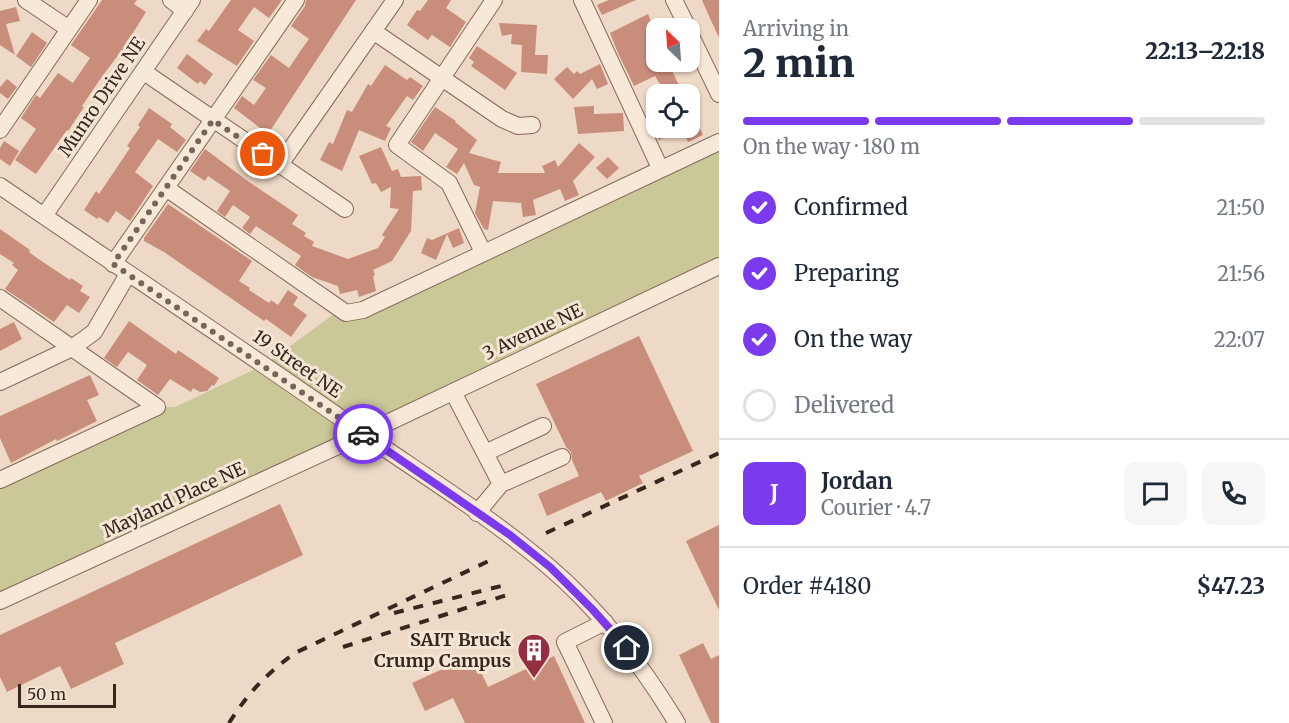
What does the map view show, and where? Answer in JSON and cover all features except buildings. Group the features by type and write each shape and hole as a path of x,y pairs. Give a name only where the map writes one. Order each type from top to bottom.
{"street":[{"path":"26,0 69,29"},
{"path":"0,130 89,0"},
{"path":"171,0 188,5"},
{"path":"113,264 296,0"},
{"path":"279,166 394,0"},
{"path":"483,252 448,183 397,145 494,0"},
{"path":"582,0 660,168"},
{"path":"674,0 683,18"},
{"name":"Munro Drive NE","path":"44,216 188,5"},
{"path":"373,31 502,118 518,126 532,125"},
{"path":"700,55 719,94"},
{"path":"144,72 345,209"},
{"path":"166,188 346,313 363,310 719,142"},
{"name":"19 Street NE","path":"0,186 510,535 550,567 605,622 627,648 677,723"},
{"name":"3 Avenue NE","path":"364,434 719,266"},
{"path":"0,382 72,348 93,332 128,274"},
{"path":"0,298 157,407 0,480"},
{"path":"453,392 501,484"},
{"path":"485,453 543,426"},
{"name":"Mayland Place NE","path":"0,601 364,434"},
{"path":"477,513 501,484 562,457"},
{"path":"604,723 565,642 605,622"}],"shaded area":[{"path":"719,142 719,266 0,598 0,480 157,407 175,407 264,365 341,309 346,313"}],"railway":[{"path":"546,533 719,453"},
{"path":"229,723 258,685 295,653 495,558"},
{"path":"394,613 501,586"},
{"path":"343,647 507,595"}],"way so far":[{"path":"263,154 213,120 113,264 363,434"}],"place":[{"name":"SAIT Bruck Crump Campus","path":"534,679"}],"route":[{"path":"363,434 510,535 550,567 605,622 627,648"}]}
